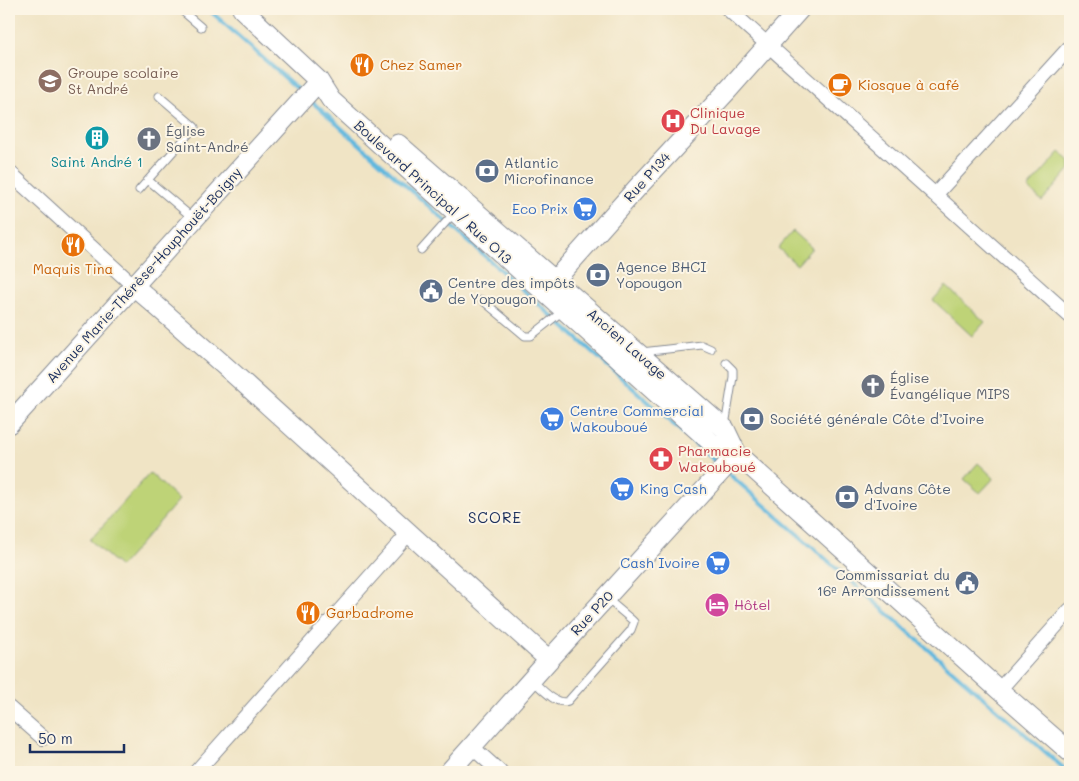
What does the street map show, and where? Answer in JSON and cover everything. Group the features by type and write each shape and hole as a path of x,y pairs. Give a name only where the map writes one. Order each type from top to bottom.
{"street":[{"name":"Boulevard Principal / Rue O13","path":"242,9 319,82 331,100 713,444 737,454 998,690 1070,752"},
{"path":"728,9 1070,316"},
{"name":"Rue P134","path":"555,280 800,9"},
{"path":"936,194 1070,47"},
{"name":"Boulevard Principal / Rue O13","path":"319,82 339,92 442,181"},
{"name":"Avenue Marie-Thérèse-Houphouët-Boigny","path":"9,424 319,82"},
{"path":"9,172 549,660"},
{"name":"Ancien Lavage","path":"442,181 636,353 725,428 737,454"},
{"name":"Rue P20","path":"449,772 737,454"},
{"path":"196,772 409,533"},
{"path":"998,690 1070,610"},
{"path":"9,708 43,738"},
{"path":"472,747 500,772"}],"lane":[{"path":"180,9 201,28"},
{"path":"139,190 194,127 159,96"},
{"path":"148,180 194,220"},
{"path":"421,250 455,212"},
{"path":"482,300 524,336 531,336 564,310"},
{"path":"636,353 702,346 711,349"},
{"path":"725,428 733,377 733,370 726,362"},
{"path":"531,680 557,701 564,703 568,701 631,630 633,625 632,620 606,598"}],"green space":[{"path":"1060,152 1070,161 1070,169 1042,201 1028,188"},
{"path":"793,231 812,248 797,265 778,248"},
{"path":"946,286 985,322 972,336 933,300"},
{"path":"978,463 994,478 980,493 964,479"},
{"path":"150,473 179,500 120,567 90,540"}],"waterway":[{"path":"208,9 301,92"},
{"path":"310,100 719,465"},
{"path":"728,473 1068,772"}],"place":[{"name":"Chez Samer","path":"362,65"},
{"name":"Groupe scolaire St André","path":"50,81"},
{"name":"Kiosque à café","path":"840,85"},
{"name":"Clinique Du Lavage","path":"673,121"},
{"name":"Saint André 1","path":"97,138"},
{"name":"Église Saint-André","path":"149,139"},
{"name":"Atlantic Microfinance","path":"487,171"},
{"name":"Eco Prix","path":"585,209"},
{"name":"Maquis Tina","path":"73,245"},
{"name":"Agence BHCI Yopougon","path":"598,275"},
{"name":"Centre des impôts de Yopougon","path":"431,291"},
{"name":"Église Évangélique MIPS","path":"873,386"},
{"name":"Centre Commercial Wakouboué","path":"552,419"},
{"name":"Société générale Côte d’Ivoire","path":"752,419"},
{"name":"Pharmacie Wakouboué","path":"661,459"},
{"name":"King Cash","path":"622,489"},
{"name":"Advans Côte d'Ivoire","path":"847,497"},
{"name":"Cash Ivoire","path":"718,563"},
{"name":"Commissariat du 16ᵉ Arrondissement","path":"967,583"},
{"name":"Hôtel","path":"717,605"},
{"name":"Garbadrome","path":"308,613"}],"district":[{"name":"SCORE","path":"495,518"}]}
